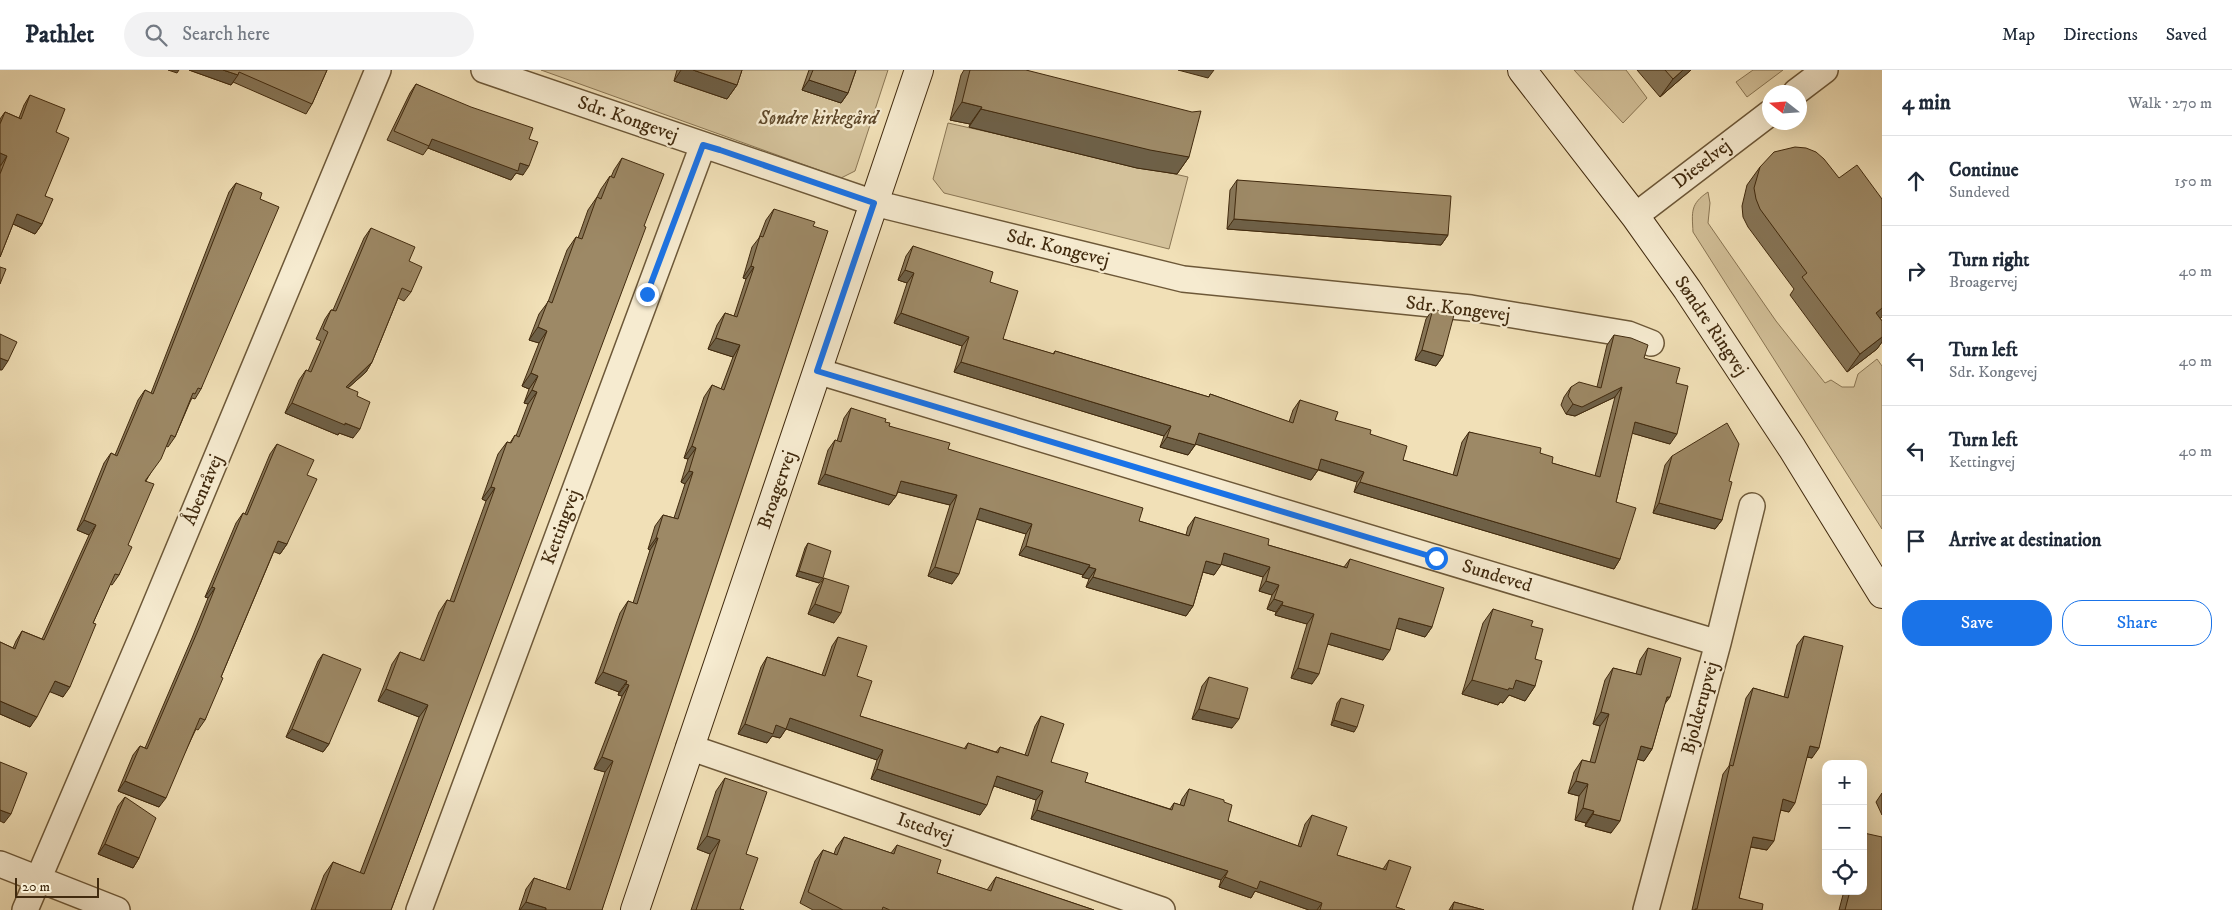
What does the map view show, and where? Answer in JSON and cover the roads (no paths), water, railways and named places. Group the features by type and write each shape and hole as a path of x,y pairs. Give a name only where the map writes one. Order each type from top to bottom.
{"street":[{"name":"Åbenråvej","path":"25,910 146,627 378,70"},
{"name":"Sdr. Kongevej","path":"484,70 874,203 1183,279 1471,308 1628,334 1651,343"},
{"name":"Broagervej","path":"635,910 918,70"},
{"name":"Søndre Ringvej","path":"1522,70 1635,216 1687,289 1792,448 1882,594"},
{"path":"1805,85 1825,70"},
{"name":"Dieselvej","path":"1635,216 1762,119"},
{"name":"Kettingvej","path":"418,910 703,145"},
{"name":"Sundeved","path":"817,371 1718,643"},
{"name":"Bjolderupvej","path":"1646,910 1718,643 1752,506"},
{"name":"Istedvej","path":"689,747 1162,910"},
{"path":"0,864 117,910"}],"park label":[{"name":"Søndre kirkegård","path":"818,118"}]}
